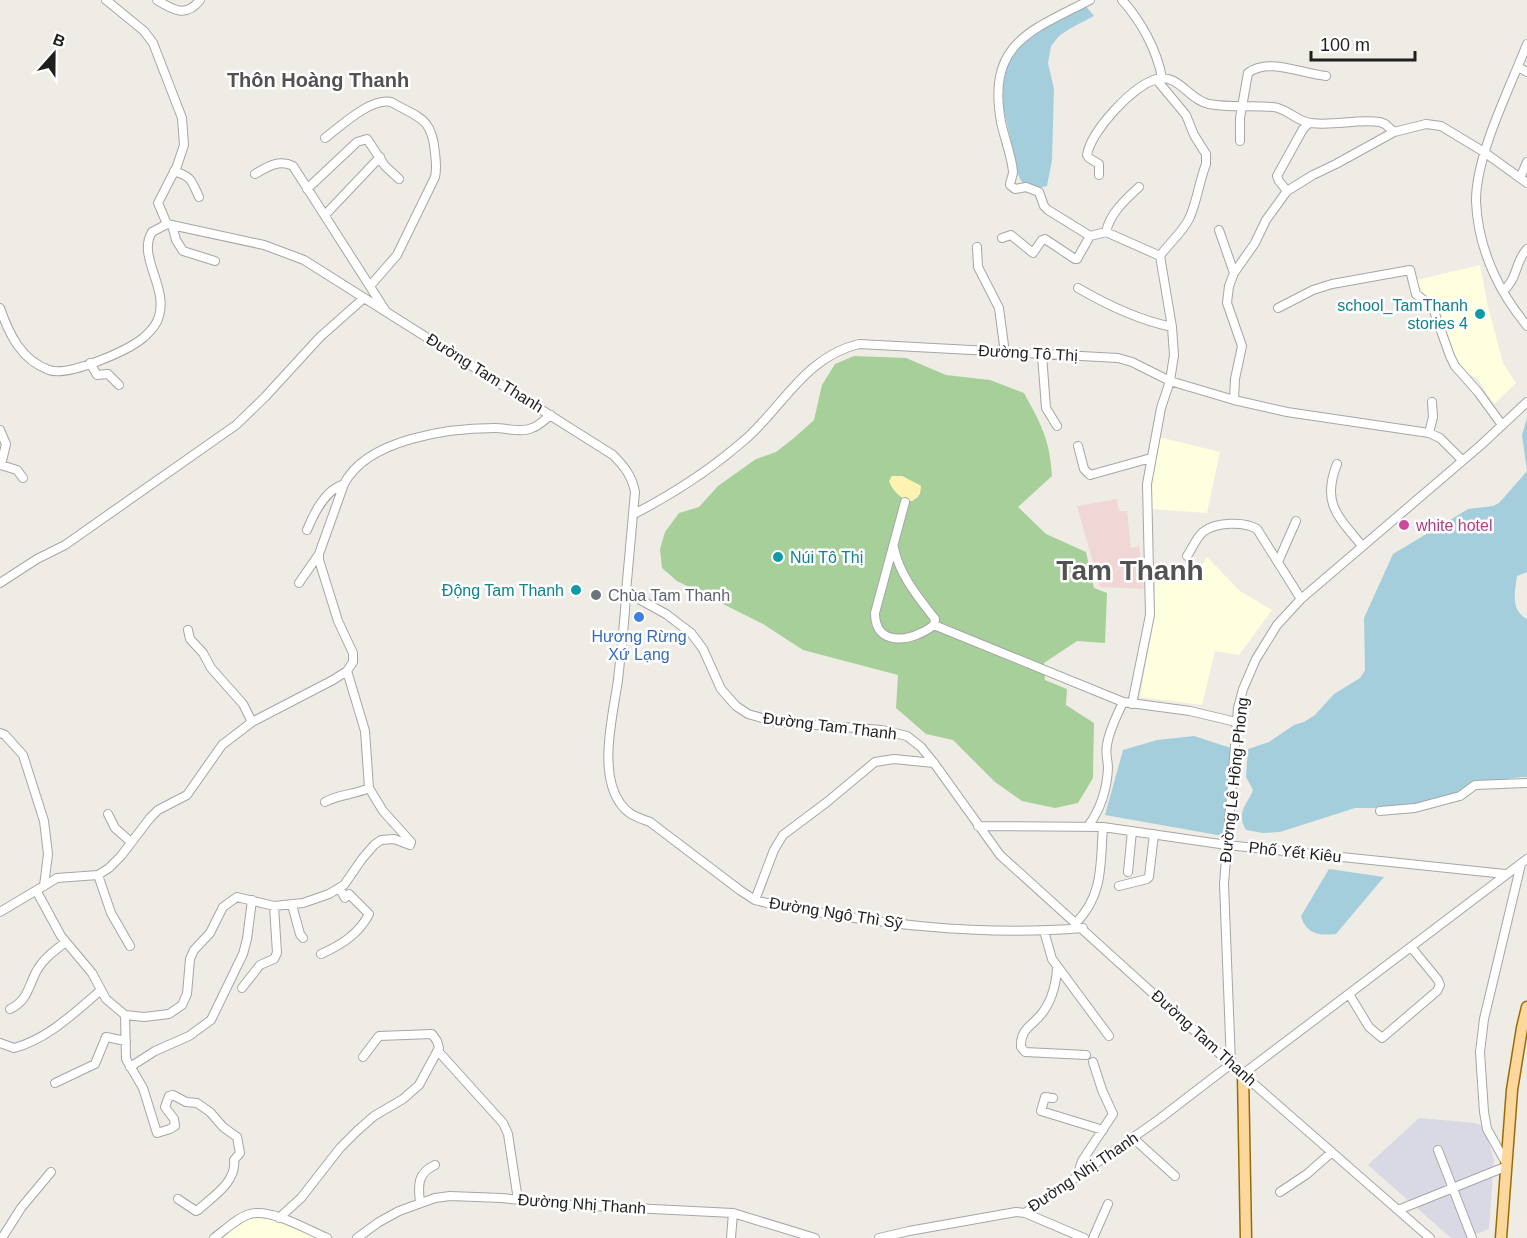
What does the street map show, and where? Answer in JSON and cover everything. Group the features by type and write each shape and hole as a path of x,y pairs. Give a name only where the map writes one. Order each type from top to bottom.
{"main road":[{"path":"1500,1238 1505,1164 1517,1054 1527,1007"},
{"path":"1243,1074 1246,1238"}],"street":[{"path":"106,0 149,37 159,56 165,78 175,96 182,118 184,145 158,203 183,251 215,261"},
{"path":"157,0 168,7 184,12 200,0"},
{"path":"1090,0 1035,29 1016,42 1005,62 998,87 1001,122 1012,171 1011,187 1015,189 1026,187 1040,192 1044,206 1048,210 1090,236"},
{"path":"1089,825 1095,817 1105,792 1108,766 1107,743 1128,703 1150,615 1146,504 1151,458 1174,355 1172,327 1160,256 1166,247 1174,242 1190,216 1207,157 1186,115 1159,78 1158,57 1122,0"},
{"path":"1527,44 1484,152 1476,199 1478,221 1495,277 1527,327"},
{"path":"1240,141 1249,62"},
{"path":"1248,73 1264,66 1326,76"},
{"path":"1518,68 1527,72"},
{"path":"1099,175 1099,164 1088,155 1097,133 1132,94 1159,78 1173,81 1205,103 1242,108 1274,107 1283,109 1309,123 1372,121 1385,124 1394,132"},
{"path":"325,138 352,117 379,101 386,101 427,123 434,137 437,165 435,177 397,255 370,286"},
{"path":"1287,191 1277,176 1303,129 1309,123"},
{"path":"1234,400 1235,379 1242,346 1227,303 1229,286 1234,273 1248,255 1266,220 1287,191 1313,174 1394,132 1426,124 1441,126 1484,152 1524,181 1527,162"},
{"path":"308,189 357,142 363,139 367,139 385,166 399,179"},
{"path":"325,215 380,157"},
{"path":"255,174 279,163 293,166 385,310"},
{"path":"174,171 188,176 193,181 199,197"},
{"path":"1106,232 1109,221 1129,195 1139,187"},
{"path":"0,308 5,325 21,351 40,366 50,370 64,372 130,346 142,339 154,327 159,316 161,291 149,256 148,243 152,232 170,224"},
{"name":"Đường Tam Thanh","path":"170,224 264,245 304,260 602,447 622,464 633,483 634,514 626,592 666,614 692,633 699,642 721,689 736,706 748,714 776,722 893,731 907,736 921,747 934,763 1000,855 1231,1064 1430,1238"},
{"path":"1219,230 1234,273"},
{"path":"1002,238 1011,235 1033,253 1045,239 1074,259 1077,258 1090,236 1106,232 1160,256"},
{"path":"976,247 978,267 999,308 1005,353"},
{"path":"1503,291 1511,285 1524,252"},
{"path":"1524,252 1527,263"},
{"path":"1278,308 1313,290 1332,284 1410,270 1416,294 1434,311 1455,366 1502,425"},
{"path":"1078,288 1102,302 1149,321 1172,327"},
{"path":"0,583 37,559 65,545 230,430 265,398 320,337 364,298"},
{"name":"Đường Tô Thị","path":"634,514 676,492 726,455 749,436 790,390 829,354 859,344 1118,358 1132,362 1170,381 1234,400 1287,411 1429,433 1440,438 1462,460"},
{"path":"1042,355 1046,408 1057,426"},
{"path":"90,363 97,375 108,374 119,385"},
{"path":"1429,433 1433,417 1432,402"},
{"name":"Đường Lê Hồng Phong","path":"1231,1064 1224,884 1236,722 1243,689 1256,659 1277,625 1301,599 1527,402"},
{"path":"299,583 319,554 349,474 368,458 406,440 455,430 531,429 551,415"},
{"path":"0,430 6,444 2,465 17,470 23,478"},
{"path":"1078,446 1084,469 1090,475 1151,458"},
{"path":"1336,464 1331,487 1333,510 1362,546"},
{"path":"307,530 321,504 338,486 344,484"},
{"path":"894,545 900,570 916,597 935,619 934,625 921,634 893,639 879,631 875,613 905,502"},
{"path":"1278,562 1296,521"},
{"path":"1187,556 1202,533 1211,527 1245,525 1257,529 1301,599"},
{"path":"0,912 57,878 98,875 116,863 158,810 187,795 222,744 252,722 346,671 355,658 338,621 319,554"},
{"name":"Đường Ngô Thì Sỹ","path":"626,592 621,652 609,735 610,773 615,794 629,813 650,822 755,900 870,922 978,931 1044,932 1079,925"},
{"path":"934,625 1128,703 1190,711 1236,722"},
{"path":"188,630 189,639 203,653 211,668 243,704 252,722"},
{"path":"0,733 5,735 23,755 44,821 48,854 40,889 66,942 86,965 106,999 125,1015 144,1017 169,1014 176,1011 186,999 190,959 194,950 210,933 223,907 237,897 274,906 292,905 329,894 340,889 368,852 381,840 394,839 409,846 411,843 383,811 369,789 365,731 346,671"},
{"path":"755,900 774,850 783,835 875,762 894,759 934,763"},
{"path":"1380,811 1415,808 1460,796 1475,785 1527,783"},
{"path":"325,802 333,797 354,795 369,789"},
{"path":"108,814 115,828 131,842"},
{"name":"Phố Yết Kiêu","path":"978,826 1089,825 1227,845 1505,874"},
{"path":"1079,925 1091,906 1096,892 1103,827"},
{"path":"1128,872 1132,831"},
{"path":"1119,886 1149,877 1154,834"},
{"path":"1243,1074 1505,874 1524,862"},
{"path":"1398,1210 1505,1164 1487,1129 1480,1052 1484,1019 1524,862"},
{"path":"98,875 109,907 130,946"},
{"path":"321,954 356,933 369,914 349,894 345,898 340,889"},
{"path":"130,1067 161,1048 189,1036 214,1016 243,954 252,900"},
{"path":"292,905 303,938"},
{"path":"242,988 260,965 274,959 277,953 274,906"},
{"path":"1044,932 1050,954 1057,966 1109,1036"},
{"path":"10,1009 19,1005 25,997 36,971 46,957 66,942"},
{"path":"1349,994 1369,1027 1382,1038 1440,986 1438,980 1411,947"},
{"path":"1057,966 1057,975 1048,1004 1040,1016 1024,1030 1021,1036 1021,1047 1025,1052 1090,1059 1103,1094 1113,1110 1112,1116 1082,1161 1077,1176"},
{"path":"0,1043 14,1048 43,1035 54,1029 101,990"},
{"path":"125,1015 126,1059 143,1088 157,1133 175,1125 174,1119 165,1107 169,1096 173,1095 186,1102 197,1103 210,1112 223,1128 237,1137 240,1153 234,1160 233,1173 223,1188 196,1211 178,1199"},
{"path":"279,1218 301,1198 340,1148 357,1131 374,1116 403,1099 419,1085 438,1052 438,1044 432,1035 379,1036 363,1057"},
{"path":"54,1083 95,1064 106,1037 126,1041"},
{"path":"438,1052 503,1123 508,1134 518,1200"},
{"name":"Đường Nhị Thanh","path":"879,1238 1016,1212 1025,1213 1133,1138 1231,1064"},
{"path":"1053,1098 1046,1097 1041,1111 1103,1130"},
{"path":"1133,1138 1175,1176"},
{"path":"1438,1150 1472,1238"},
{"path":"1280,1192 1307,1174 1332,1152"},
{"path":"420,1203 419,1191 422,1175 426,1169 435,1165"},
{"path":"2,1238 21,1208 51,1172"},
{"name":"Đường Nhị Thanh","path":"357,1238 379,1222 420,1203 435,1197 450,1196 733,1213 815,1238"},
{"path":"1093,1238 1108,1204"},
{"path":"732,1238 733,1213"},
{"path":"1025,1213 1084,1238"},
{"path":"214,1238 250,1214 264,1214 279,1218 327,1238"}],"shaded area":[{"path":"1480,265 1488,307 1503,363 1516,383 1494,404 1477,378 1459,368 1433,302 1423,296 1417,280"},
{"path":"1159,437 1220,452 1207,513 1150,509"},
{"path":"1117,499 1119,511 1127,511 1131,548 1139,546 1144,589 1100,587 1077,506"},
{"path":"1207,557 1240,591 1272,610 1239,655 1215,651 1202,705 1140,697 1155,611 1155,577 1193,579"},
{"path":"1419,1118 1475,1123 1483,1126 1494,1159 1489,1229 1466,1238 1451,1238 1368,1165"},
{"path":"254,1216 291,1225 319,1238 220,1238"}],"green space":[{"path":"854,356 906,358 946,375 990,380 1024,393 1044,433 1052,476 1018,507 1046,534 1086,552 1094,588 1107,593 1105,643 1077,641 1044,663 1045,680 1067,689 1066,705 1094,723 1093,778 1078,803 1055,808 1022,801 995,782 953,740 926,734 896,708 898,675 803,650 763,624 677,581 662,568 660,549 665,532 679,513 699,507 718,486 756,459 776,452 814,420 822,385 835,364","holes":["893,476 902,476 921,486 918,497 912,501 903,499 891,486"]}],"sand":[{"path":"892,476 902,476 921,486 920,494 912,501 901,497 889,481"}],"water":[{"path":"1084,4 1094,16 1059,36 1051,46 1048,63 1054,89 1052,160 1047,186 1038,188 1024,186 1010,160 1011,141 1003,107 1002,91 1009,58 1028,37"},
{"path":"1527,418 1527,471 1522,435"},
{"path":"1527,471 1527,572 1517,576 1515,600 1518,611 1527,619 1527,777 1487,782 1474,781 1463,791 1402,808 1355,808 1280,832 1263,833 1246,830 1242,813 1253,790 1246,777 1248,749 1269,742 1294,725 1304,722 1315,715 1334,694 1360,678 1365,670 1364,618 1393,554 1468,509 1493,506 1499,503"},
{"path":"1194,736 1231,748 1223,836 1105,815 1123,750 1157,740"},
{"path":"1329,869 1384,877 1336,934 1324,935 1306,927 1301,916"}],"place":[{"name":"school_TamThanh stories 4","path":"1480,314"},
{"name":"white hotel","path":"1404,525"},
{"name":"Núi Tô Thị","path":"778,557"},
{"name":"Động Tam Thanh","path":"576,590"},
{"name":"Chùa Tam Thanh","path":"596,595"},
{"name":"Hương Rừng Xứ Lạng","path":"639,617"}],"district":[{"name":"Thôn Hoàng Thanh","path":"318,80"},
{"name":"Tam Thanh","path":"1130,570"}]}
